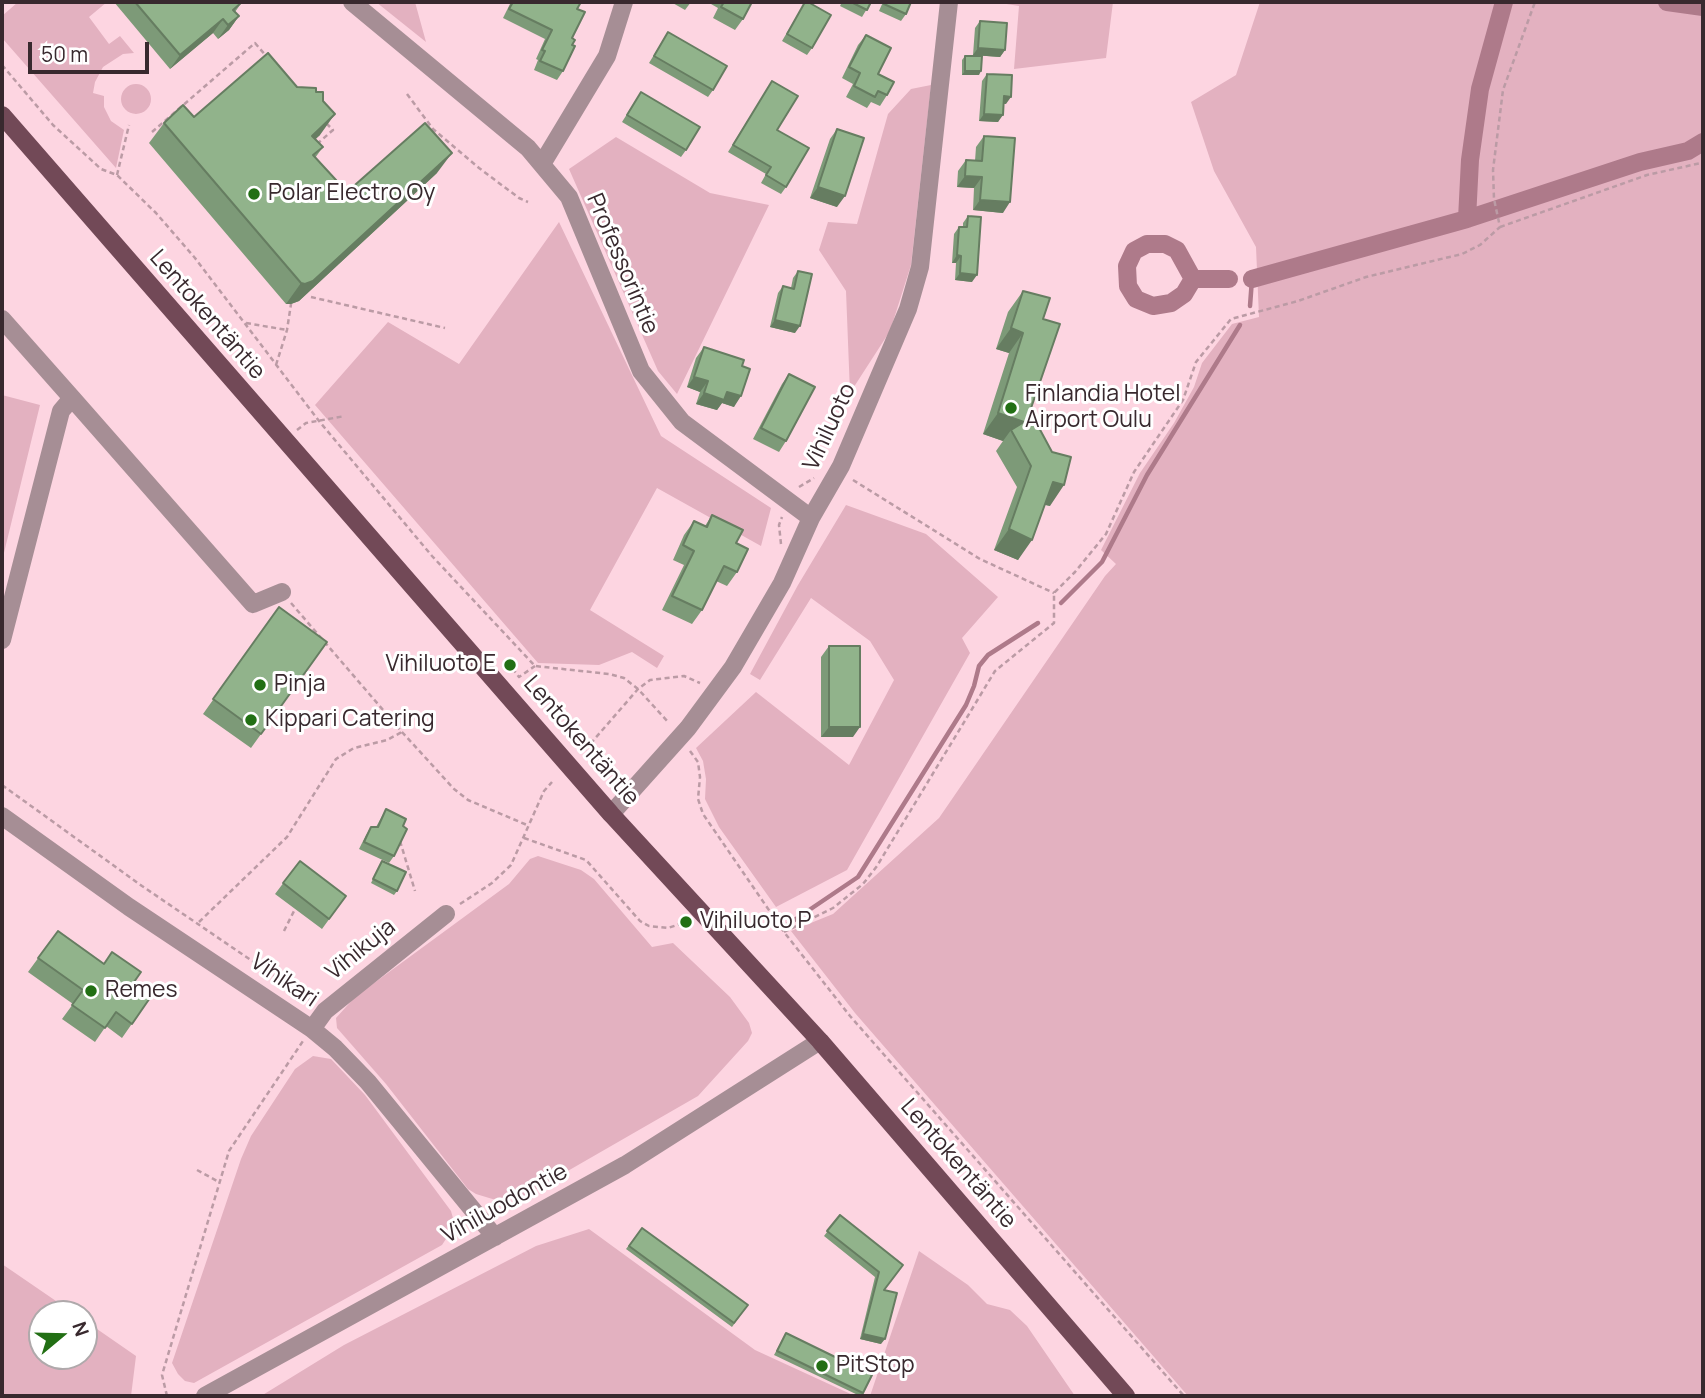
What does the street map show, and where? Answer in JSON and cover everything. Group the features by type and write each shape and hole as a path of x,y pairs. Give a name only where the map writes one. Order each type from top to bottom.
{"main road":[{"name":"Lentokentäntie","path":"2,115 611,814 820,1041 1126,1396"}],"street":[{"name":"Professorintie","path":"352,2 528,148 569,197 641,371 681,422 811,519"},
{"path":"542,164 607,56 624,2"},
{"name":"Vihiluoto","path":"611,814 679,737 733,667 782,583 811,519 841,467 908,309 920,267 949,2"},
{"path":"2,318 254,604 282,592"},
{"path":"2,640 61,411 72,398"},
{"name":"Vihikari","path":"2,816 130,907 312,1029 335,1048 368,1082 495,1237"},
{"name":"Vihikuja","path":"312,1029 325,1011 446,914"},
{"name":"Vihiluodontie","path":"205,1396 625,1165 820,1041"}],"path":[{"path":"1500,227 1494,199 1493,170 1503,90 1535,2"},
{"path":"152,132 254,43 272,62"},
{"path":"2,65 53,125 101,169 117,174 195,258 319,421 432,556 535,666"},
{"path":"407,94 433,130 509,191 528,202"},
{"path":"313,148 333,130 324,120"},
{"path":"117,174 129,125"},
{"path":"784,932 833,908 863,884 884,855 995,671 1054,623 1054,593 1107,534 1134,472 1183,400 1196,362 1231,319 1298,301 1366,276 1462,254 1480,245 1500,227 1647,175 1701,163"},
{"path":"311,297 445,328"},
{"path":"276,365 287,330 291,304"},
{"path":"244,323 287,330"},
{"path":"284,441 306,423 345,416"},
{"path":"781,548 779,525 788,503 797,488 819,476"},
{"path":"850,479 980,559 1054,593"},
{"path":"282,592 402,732 461,794 527,825"},
{"path":"494,679 510,665 519,677 535,666 609,674 624,678 638,689 698,762 701,777 698,799 703,814 784,932 850,1016 1184,1396"},
{"path":"585,750 638,689 650,680 684,676 702,684"},
{"path":"198,923 286,837 336,759 354,748 387,740 402,732"},
{"path":"446,914 504,873 516,857 527,825 544,791 552,782"},
{"path":"2,785 325,1011"},
{"path":"524,838 586,860 640,921 649,926 668,928 686,922 700,910"},
{"path":"400,841 415,891"},
{"path":"284,932 295,909"},
{"path":"167,1396 162,1374 229,1151 312,1029"},
{"path":"197,1170 219,1182"}],"shaded area":[{"path":"18,2 107,2 89,17 109,44 120,36 134,53 123,54 103,67 93,93 104,96 104,107 111,121 124,130 116,168 2,38 2,16"},
{"path":"376,2 415,2 426,42"},
{"path":"994,2 1113,2 1106,58 1014,69 1019,6"},
{"path":"1260,2 1703,2 1703,1396 1188,1396 855,1013 791,931 833,914 939,818 1105,576 1116,564 1101,550 1140,473 1174,423 1194,387 1202,363 1232,324 1259,317 1256,247 1214,171 1191,102 1236,75"},
{"path":"136,84 147,88 151,99 147,110 136,114 125,110 121,99 125,88"},
{"path":"931,85 911,265 890,331 850,393 846,291 819,250 828,222 857,224 888,114 911,89"},
{"path":"616,137 710,193 769,205 677,394 658,371 569,169"},
{"path":"559,222 661,436 771,508 761,546 657,488 590,610 664,656 657,668 632,652 599,665 538,663 315,405 388,322 459,364"},
{"path":"2,395 40,405 2,561"},
{"path":"846,505 926,534 998,597 962,638 970,653 847,870 776,907 719,827 705,799 703,761 696,748 756,692 849,765 894,680 870,641 811,598 760,680 750,674 798,585"},
{"path":"538,856 581,870 594,879 652,947 673,943 730,997 749,1023 752,1033 748,1041 698,1096 526,1195 499,1201 468,1189 386,1084 337,1028 336,1018 355,997 509,884 530,859"},
{"path":"313,1056 331,1059 365,1095 451,1211 455,1225 442,1245 194,1383 185,1381 172,1363 241,1159 251,1136 295,1069"},
{"path":"589,1229 755,1350 855,1396 261,1396 344,1345 536,1246"},
{"path":"919,1251 968,1285 987,1304 1010,1310 1027,1326 1075,1396 870,1396"},
{"path":"2,1264 55,1300 28,1300 28,1370 98,1370 98,1330 136,1356 131,1396 2,1396"}],"building":[{"path":"135,2 242,2 233,10 239,16 228,25 223,19 180,55"},
{"path":"513,2 581,2 577,9 585,12 572,38 575,40 572,45 575,46 563,71 540,61 545,51 542,50 552,30 509,9"},
{"path":"724,2 752,2 743,19 721,7"},
{"path":"805,2 831,15 812,48 787,34"},
{"path":"851,2 871,2 867,10"},
{"path":"911,2 906,14 884,4"},
{"path":"980,21 1007,23 1005,50 978,48"},
{"path":"668,32 727,66 713,90 654,56"},
{"path":"866,35 891,48 878,74 894,82 887,95 878,91 875,97 854,86 860,73 849,67"},
{"name":"Polar Electro Oy","path":"268,53 297,87 316,88 316,92 323,92 323,101 335,114 312,136 323,147 313,155 347,192 425,123 452,153 313,281 305,284 301,283 164,123 183,105 194,117"},
{"path":"965,56 982,56 981,71 965,71"},
{"path":"987,74 1012,75 1011,97 1004,96 1003,115 984,114"},
{"path":"772,81 798,96 777,130 809,148 786,187 766,175 771,167 733,145"},
{"path":"641,92 700,127 686,150 627,115"},
{"path":"837,129 864,138 845,196 818,187"},
{"path":"984,136 1015,138 1010,202 980,200 982,177 965,176 966,160 982,161"},
{"path":"968,216 981,217 977,275 960,273 961,256 957,255 959,227 967,227"},
{"path":"798,271 812,274 800,326 775,320 783,286 794,289"},
{"path":"1023,291 1050,298 1043,319 1060,324 1030,411 1052,452 1071,457 1064,485 1053,482 1032,540 1009,529 1031,466 1011,430 1024,422 998,413 1023,333 1011,328"},
{"path":"704,347 744,360 742,366 750,369 741,396 727,392 724,400 704,393 708,381 694,377"},
{"path":"789,374 815,387 786,441 761,428"},
{"path":"712,515 743,530 736,543 748,549 737,572 724,566 702,610 672,596 694,551 683,545 694,521 707,527"},
{"name":"Pinja","path":"279,607 327,642 261,734 213,699"},
{"path":"829,646 860,646 860,727 829,727"},
{"path":"386,809 406,819 403,826 407,829 394,856 364,842 371,827 378,827"},
{"path":"300,861 346,896 329,919 283,883"},
{"path":"382,861 406,872 397,891 373,879"},
{"name":"Remes","path":"58,931 104,964 112,952 141,972 134,982 152,995 132,1024 116,1012 105,1028 72,1005 83,990 38,958"},
{"path":"840,1215 903,1265 884,1290 897,1293 885,1339 863,1334 879,1272 827,1231"},
{"path":"642,1228 748,1305 734,1323 629,1246"},
{"name":"PitStop","path":"786,1333 872,1375 863,1393 777,1351"}],"waterway":[{"path":"1467,219 1470,160 1480,89 1504,2"},
{"path":"1667,2 1703,7"},
{"path":"1252,279 1467,219 1640,162 1688,151 1703,142"},
{"path":"1193,279 1184,294 1171,303 1153,306 1136,299 1128,286 1127,266 1134,251 1147,244 1165,244 1177,250 1193,279 1229,279"},
{"path":"1250,306 1252,279"},
{"path":"1061,603 1102,562 1147,475 1240,325"},
{"path":"787,925 858,877 966,705 979,666 988,655 1038,623"}],"place":[{"name":"Polar Electro Oy","path":"254,194"},
{"name":"Finlandia Hotel Airport Oulu","path":"1011,408"},
{"name":"Vihiluoto E","path":"510,665"},
{"name":"Pinja","path":"260,685"},
{"name":"Kippari Catering","path":"251,720"},
{"name":"Vihiluoto P","path":"686,922"},
{"name":"Remes","path":"91,991"},
{"name":"PitStop","path":"822,1366"}]}
